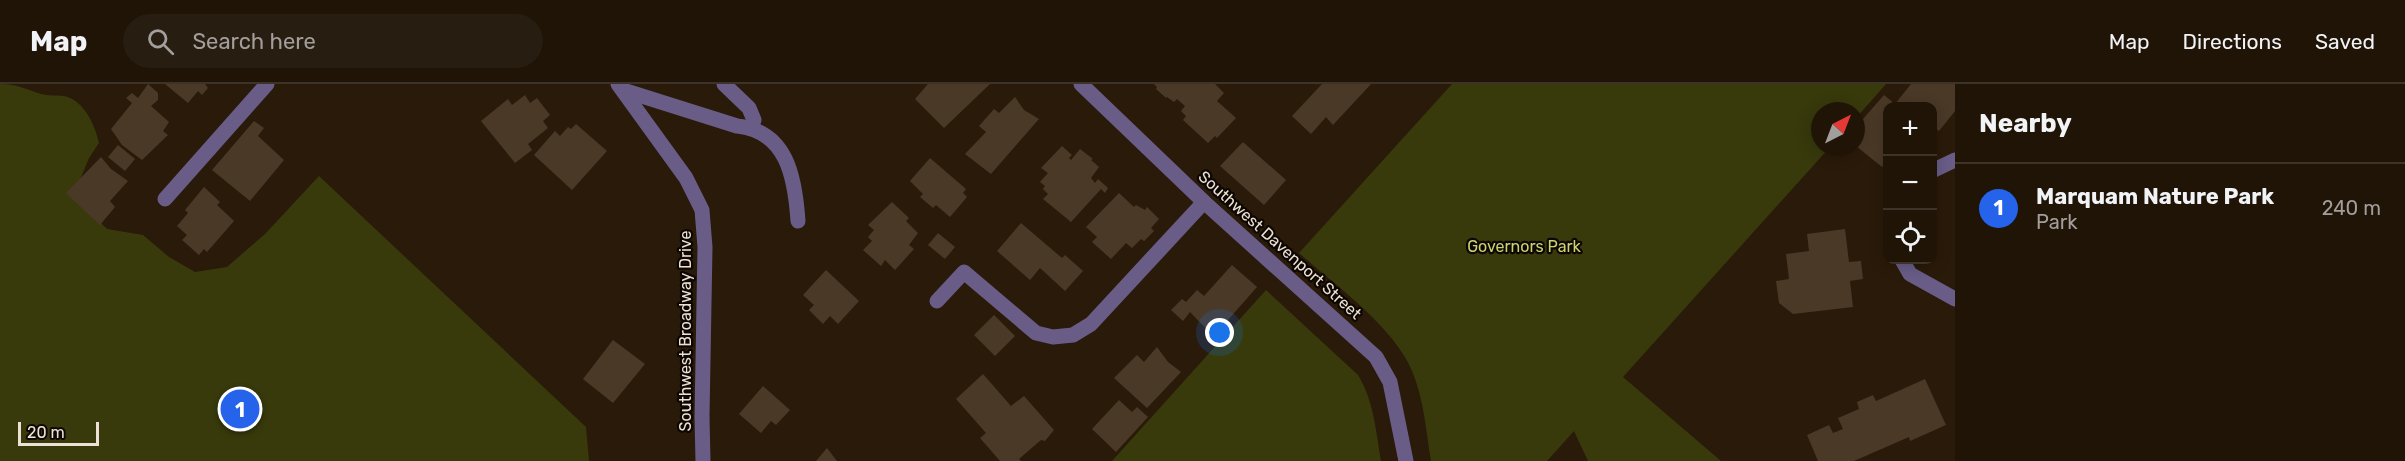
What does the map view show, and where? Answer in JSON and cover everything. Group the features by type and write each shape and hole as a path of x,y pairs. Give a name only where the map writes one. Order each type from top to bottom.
{"street":[{"path":"165,199 267,84"},
{"path":"724,84 750,108 754,120 751,128"},
{"name":"Southwest Davenport Street","path":"1082,84 1204,202 1376,357 1390,382 1406,461"},
{"path":"621,87 737,126 751,128 776,142 785,157 792,178 798,221"},
{"name":"Southwest Broadway Drive","path":"621,87 686,177 702,210 705,247 703,461"},
{"path":"1937,169 1955,160"},
{"path":"937,301 964,272 1036,333 1053,337 1073,335 1091,324 1204,202"},
{"path":"1904,264 1910,274 1955,299"}],"green space":[{"path":"0,84 16,86 44,95 64,96 77,102 88,114 99,143 89,158 75,192 82,204 107,229 143,235 169,257 195,272 227,267 265,234 319,176 586,427 589,461 0,461"},
{"name":"Governors Park","path":"1452,84 1886,84 1865,108 1865,102 1811,102 1811,156 1822,156 1623,377 1721,461 1588,461 1574,431 1547,461 1431,461 1419,393 1412,371 1403,355 1378,323 1299,253"},
{"path":"1266,290 1358,375 1371,406 1381,461 1112,461"}],"building":[{"path":"148,84 158,93 158,100 151,106 169,122 163,131 168,135 142,160 122,145 111,129 132,103 126,98 132,93 138,98"},
{"path":"165,84 205,84 208,88 202,95 198,91 188,103"},
{"path":"928,84 990,84 944,128 915,99"},
{"path":"1154,84 1215,84 1224,93 1217,101 1236,118 1217,138 1215,136 1208,143 1183,120 1186,116 1181,111 1185,106 1177,99 1174,102 1166,98"},
{"path":"1322,84 1371,84 1333,125 1326,117 1311,134 1292,116"},
{"path":"1911,84 1955,84 1955,111 1939,131 1937,130 1937,102 1897,102"},
{"path":"525,95 530,103 537,98 550,115 543,121 548,128 528,144 532,150 515,163 481,121 508,99 512,105"},
{"path":"1884,95 1893,102 1883,102 1882,167 1865,153 1865,117"},
{"path":"1015,97 1024,110 1039,119 991,174 965,154 986,132 979,126 994,109 999,113"},
{"path":"254,121 264,128 258,136 284,160 250,201 212,170"},
{"path":"576,124 607,151 572,190 534,155 555,131 560,136 568,127 571,129"},
{"path":"1243,142 1286,180 1264,205 1220,166"},
{"path":"118,145 135,159 125,171 108,157"},
{"path":"1062,146 1072,155 1069,158 1071,160 1080,149 1093,159 1091,160 1099,167 1091,178 1095,183 1098,179 1108,188 1105,193 1101,189 1071,222 1043,199 1048,194 1043,189 1045,186 1040,182 1048,173 1041,168"},
{"path":"101,157 111,169 128,181 110,201 115,207 100,225 66,193"},
{"path":"930,158 966,189 963,193 967,197 950,217 936,205 933,208 920,197 923,194 910,181"},
{"path":"204,187 220,202 217,205 234,221 207,252 204,249 199,255 182,240 187,235 177,226 188,213 185,210"},
{"path":"1119,193 1134,207 1136,205 1145,210 1147,207 1159,219 1151,228 1154,231 1144,241 1141,239 1132,248 1126,243 1111,259 1092,242 1097,237 1086,227"},
{"path":"892,202 909,218 906,221 918,233 909,245 914,249 895,270 885,260 881,266 863,250 872,241 868,237 874,230 868,225"},
{"path":"1021,223 1062,258 1065,255 1083,271 1065,291 1040,268 1030,280 997,251"},
{"path":"1845,229 1849,262 1861,261 1863,279 1850,281 1853,307 1793,314 1779,303 1776,281 1789,279 1786,254 1809,251 1807,234"},
{"path":"938,233 955,247 945,259 928,245"},
{"path":"1232,265 1257,287 1228,320 1231,323 1216,339 1190,312 1183,321 1171,310 1182,299 1186,302 1197,290 1204,296"},
{"path":"826,270 859,301 838,324 830,316 823,324 809,310 814,305 803,295"},
{"path":"994,315 1015,336 995,356 974,335"},
{"path":"613,340 645,364 613,403 583,379"},
{"path":"1157,347 1168,362 1181,372 1147,408 1114,378 1137,355 1144,362"},
{"path":"983,374 1011,406 1024,396 1054,430 1045,441 1041,440 1019,459 1021,461 1000,461 980,438 986,433 956,399"},
{"path":"1925,379 1946,425 1910,441 1909,437 1854,461 1818,461 1807,435 1829,425 1833,433 1843,429 1838,418 1859,409 1857,402 1873,395 1876,401"},
{"path":"763,386 790,410 776,425 771,421 761,433 739,414"},
{"path":"1119,400 1132,412 1137,407 1148,417 1116,452 1092,429"},
{"path":"827,448 837,461 816,461"}],"place":[{"name":"Marquam Nature Park","path":"240,409"}]}
